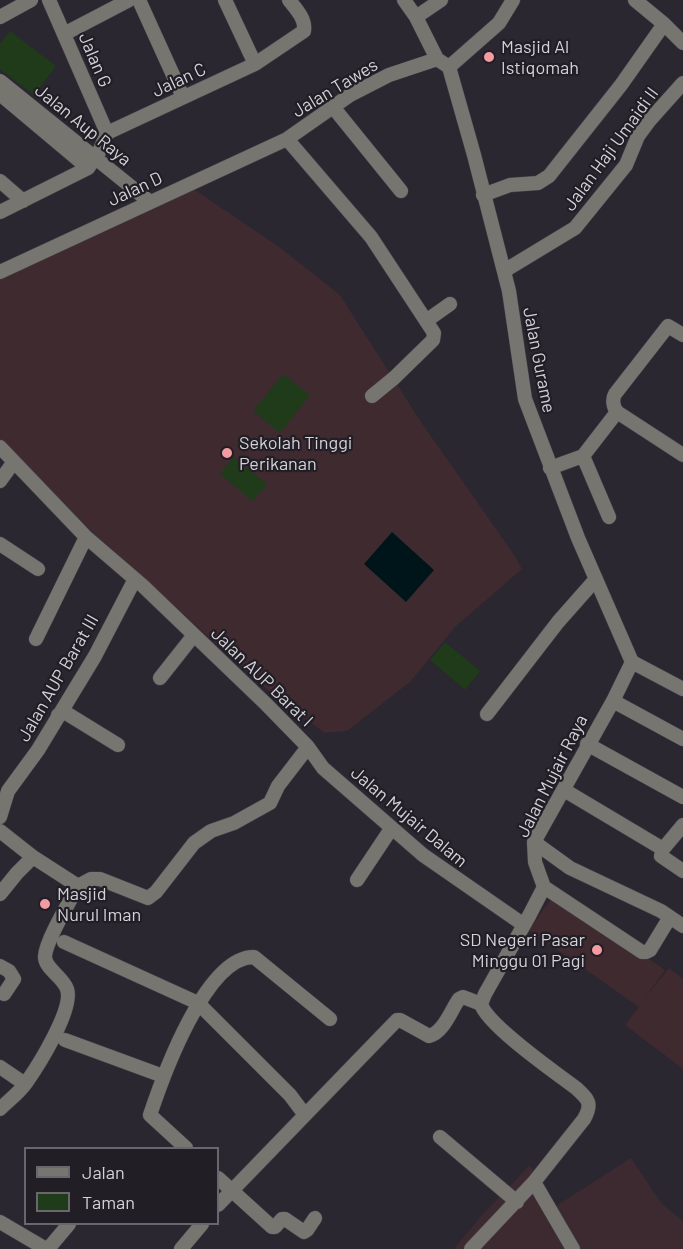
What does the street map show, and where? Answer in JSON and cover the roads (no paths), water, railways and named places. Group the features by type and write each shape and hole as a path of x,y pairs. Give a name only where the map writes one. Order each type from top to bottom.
{"street":[{"path":"0,17 31,0"},
{"name":"Jalan G","path":"49,0 107,133"},
{"path":"64,34 129,0"},
{"path":"139,0 183,97"},
{"path":"225,0 255,64"},
{"name":"Jalan C","path":"107,133 255,64 304,31 305,25 301,15 289,0"},
{"name":"Jalan Gurame","path":"404,0 443,63 486,194 505,269 525,399 555,466 596,579 632,662"},
{"path":"416,17 441,0"},
{"path":"443,63 461,56 499,23 513,0"},
{"path":"634,0 660,29 683,43"},
{"path":"486,194 510,185 544,181 621,85 660,29"},
{"name":"Jalan Tawes","path":"287,139 350,95 389,75 443,63"},
{"name":"Jalan Aup Raya","path":"0,81 91,165 137,190 145,201"},
{"name":"Jalan Haji Umaidi II","path":"505,269 575,228 626,165 638,136 649,121 683,83"},
{"path":"0,94 91,165"},
{"path":"333,107 401,190"},
{"path":"0,212 91,165 107,133"},
{"path":"287,139 371,237 434,333 433,340 372,396"},
{"name":"Jalan D","path":"0,272 145,201 287,139"},
{"path":"0,181 23,201"},
{"path":"426,321 450,304"},
{"path":"683,335 668,326 615,394 613,403 617,412 683,455"},
{"path":"555,466 579,458 617,412"},
{"name":"Jalan AUP Barat I","path":"0,447 86,537 135,579 308,747 278,786 270,803 234,823 211,831 194,843 148,898 100,879 91,879 78,885"},
{"path":"579,458 609,517"},
{"path":"0,481 13,463"},
{"path":"36,639 86,537"},
{"path":"0,544 38,569"},
{"name":"Jalan AUP Barat III","path":"0,817 4,788 38,750 95,656 135,579"},
{"path":"487,714 558,622 596,579"},
{"path":"160,678 194,636"},
{"path":"632,662 683,689"},
{"name":"Jalan Mujair Raya","path":"544,886 534,862 534,842 613,701 632,662"},
{"path":"613,701 683,740"},
{"path":"58,715 66,713 118,745"},
{"path":"587,744 683,796"},
{"name":"Jalan Mujair Dalam","path":"308,747 323,768 391,829 462,884 524,925"},
{"path":"564,790 663,849"},
{"path":"683,825 663,849 661,856 683,871"},
{"path":"357,880 391,829"},
{"path":"0,831 33,857 78,885 46,950 46,963 64,982 69,1000 58,1030 25,1084 0,1109"},
{"path":"534,842 570,868 670,917 683,926"},
{"path":"0,894 33,857"},
{"path":"481,1004 544,886 642,952 650,950 670,917"},
{"path":"64,942 198,1003 290,1095 305,1115"},
{"path":"181,1145 150,1114 163,1076 198,1003 230,965 243,956 254,957 330,1019"},
{"path":"0,966 9,971 14,979 4,994"},
{"path":"219,1204 397,1020 433,1036 459,999 463,997 481,1004 485,1013 500,1028 576,1088 589,1103 589,1110 584,1119 534,1182 471,1249"},
{"path":"65,1040 163,1076"},
{"path":"3,1074 25,1084"},
{"path":"440,1137 517,1202"},
{"path":"219,1179 273,1227 285,1219 304,1232 308,1230 315,1218"},
{"path":"534,1182 573,1249"},
{"path":"0,1222 47,1249 68,1225"},
{"path":"181,1249 201,1225"}],"place":[{"name":"Masjid Al Istiqomah","path":"489,57"},
{"name":"Sekolah Tinggi Perikanan","path":"227,453"},
{"name":"Masjid Nurul Iman","path":"45,904"},
{"name":"SD Negeri Pasar Minggu 01 Pagi","path":"597,950"}]}
